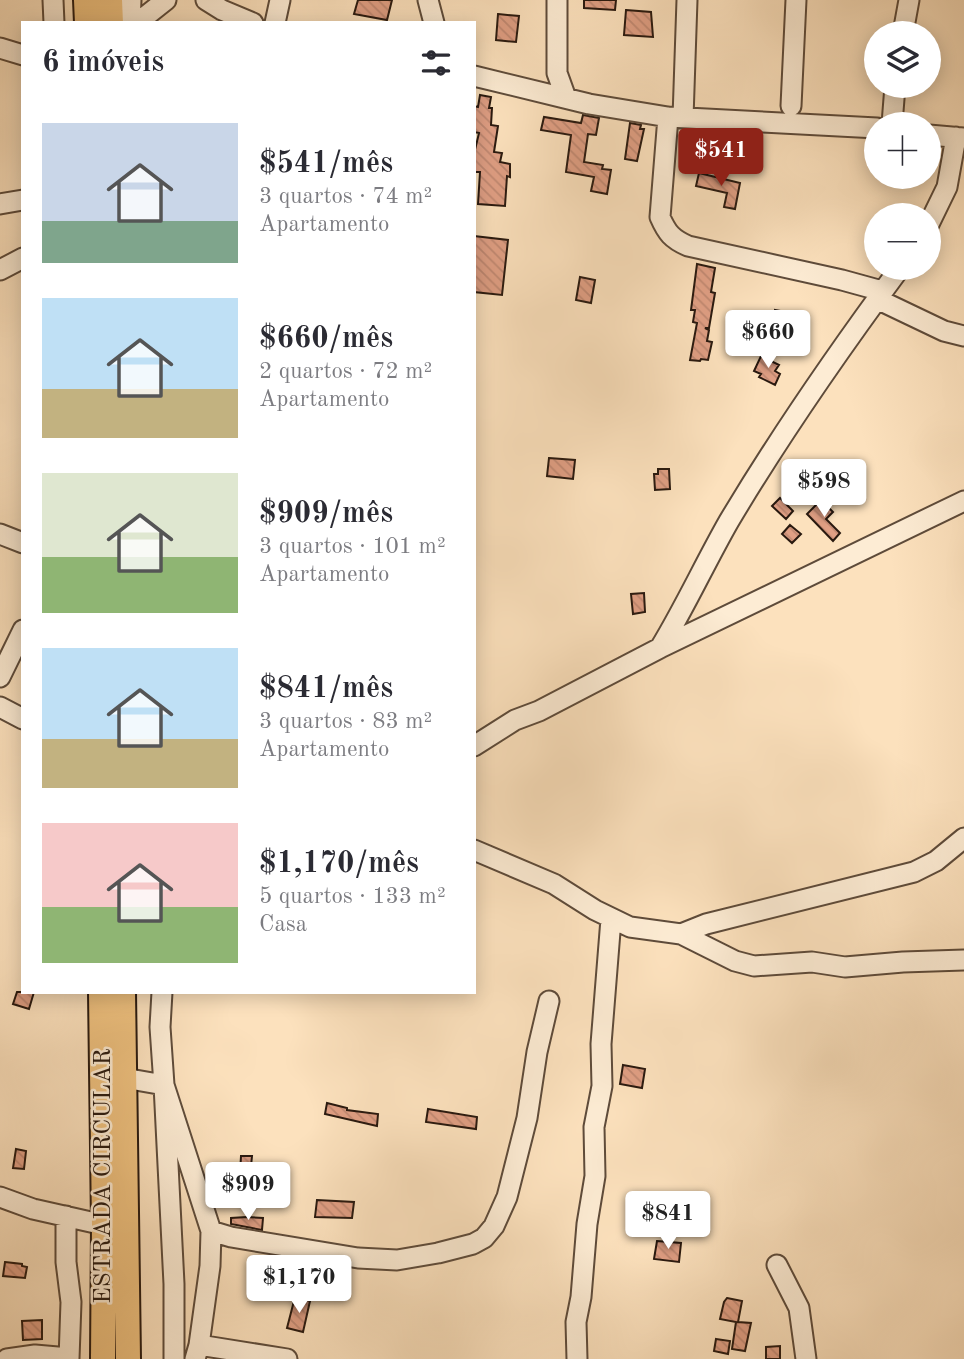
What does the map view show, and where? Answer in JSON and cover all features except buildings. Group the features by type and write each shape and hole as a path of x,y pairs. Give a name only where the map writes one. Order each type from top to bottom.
{"main road":[{"path":"86,0 87,21"},
{"path":"110,0 111,21"},
{"name":"ESTRADA CIRCULAR","path":"101,994 103,1359"},
{"name":"ESTRADA CIRCULAR","path":"123,994 128,1359"}],"street":[{"path":"53,0 54,21"},
{"path":"130,21 131,0"},
{"path":"140,21 166,0"},
{"path":"206,0 248,21"},
{"path":"275,21 280,0"},
{"path":"428,0 433,21"},
{"path":"557,0 556,73 566,98"},
{"path":"687,0 676,117 660,217 666,231 673,239 688,246 842,280 879,295 944,331 964,336"},
{"path":"791,106 796,0"},
{"path":"905,21 909,0"},
{"path":"0,48 21,54"},
{"path":"536,91 556,73"},
{"path":"476,76 566,98 676,117 864,127"},
{"path":"939,203 947,187 960,138 941,136"},
{"path":"0,204 21,200"},
{"path":"0,270 21,259"},
{"path":"660,648 729,522 794,419 891,280"},
{"path":"476,745 515,720 539,711 660,648 964,501"},
{"path":"0,534 21,542"},
{"path":"0,677 21,634"},
{"path":"0,707 21,718"},
{"path":"681,934 706,924 914,872 936,861 964,838"},
{"path":"476,851 554,884 611,919 630,927 681,934 735,961 754,966 812,962 845,967 964,960"},
{"path":"577,1359 576,1322 594,1176 594,1127 601,1086 601,1044 611,919"},
{"path":"162,994 160,1027 174,1284 174,1359"},
{"path":"211,1231 231,1237 358,1258 397,1260 438,1254 484,1238 494,1226 507,1197 527,1118 537,1052 549,1002"},
{"path":"124,1078 164,1085"},
{"path":"164,1085 211,1231 210,1266 197,1352 288,1359"},
{"path":"0,1197 33,1209 104,1225"},
{"path":"7,1359 35,1354 69,1358 71,1302 66,1262 66,1216"},
{"path":"777,1265 799,1308 806,1359"}]}
